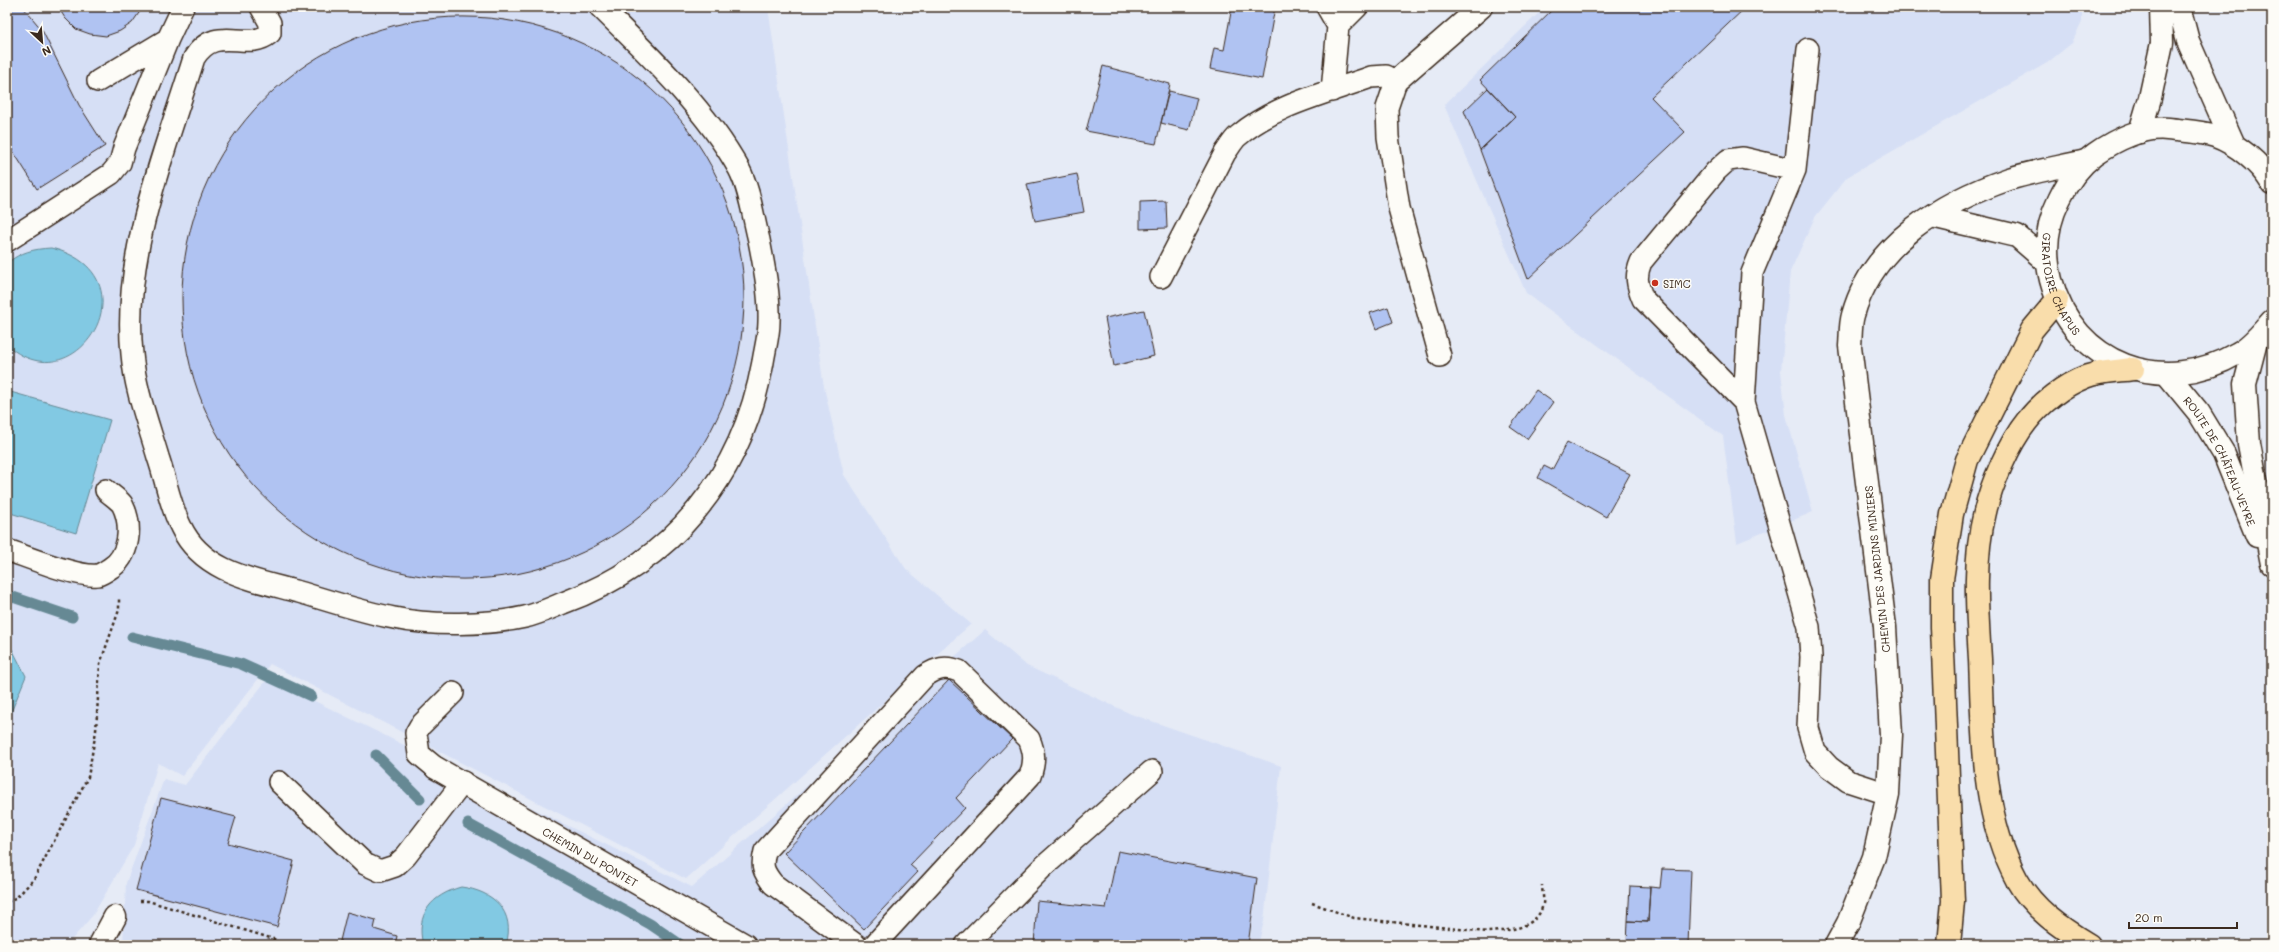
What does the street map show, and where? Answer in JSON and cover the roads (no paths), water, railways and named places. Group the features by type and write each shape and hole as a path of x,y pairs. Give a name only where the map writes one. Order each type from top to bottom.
{"highway":[{"path":"1949,945 1953,901 1942,627 1942,579 1952,514 1967,460 2032,330 2057,300"},
{"path":"2089,945 2058,926 2035,904 2018,881 2004,850 1991,807 1983,746 1977,603 1978,555 1985,512 1997,479 2027,420 2053,395 2086,377 2133,369"}],"street":[{"path":"1396,81 1481,7"},
{"path":"2140,132 2150,98 2162,43 2161,7"},
{"path":"2179,7 2188,41 2234,144"},
{"name":"GIRATOIRE CHAPUS","path":"2268,175 2234,144 2213,135 2161,128 2140,132 2110,143 2086,160 2066,185 2053,212 2048,231 2047,262 2057,300 2074,329 2105,356 2133,369 2167,374 2195,372 2239,353 2257,338 2272,321"},
{"name":"CHEMIN DES JARDINS MINIERS","path":"1836,945 1848,923 1874,856 1888,794 1891,735 1885,627 1850,346 1852,317 1863,286 1881,258 1908,232 1932,216 1978,191 2011,178 2086,160"},
{"path":"1932,216 2016,236 2047,262"},
{"name":"ROUTE DE CHÂTEAU-VEYRE","path":"2257,338 2245,384 2249,444 2272,564"},
{"name":"ROUTE DE CHÂTEAU-VEYRE","path":"2167,374 2199,413 2224,454 2272,575"},
{"name":"CHEMIN DU PONTET","path":"436,768 463,782 745,945"},
{"path":"100,945 115,917"}],"lane":[{"path":"7,241 111,174 120,163 124,148 168,39 183,7"},
{"path":"261,7 270,23 270,33 263,39 212,40 201,47 194,58 138,237 132,289 131,353 141,402 181,528 199,552 225,572 397,619 460,624 526,617 586,594 630,569 670,540 710,494 732,458 758,390 770,323 765,268 753,214 740,172 712,128 642,48 600,7"},
{"path":"1327,7 1338,26 1332,91"},
{"path":"1338,26 1357,7"},
{"path":"98,81 168,39"},
{"path":"1808,50 1795,170 1752,274 1744,402 1809,627 1811,657 1808,728 1815,752 1829,767 1848,781 1888,794"},
{"path":"1161,277 1225,153 1236,137 1257,122 1274,114 1371,77 1386,76 1396,81 1387,108 1388,137 1397,200 1440,356"},
{"path":"1744,402 1643,299 1638,287 1636,272 1641,262 1716,170 1728,160 1743,158 1795,170"},
{"path":"7,550 75,572 98,575 114,566 123,555 128,538 127,518 121,503 106,490"},
{"path":"856,945 773,884 765,873 762,863 765,851 925,676 936,669 948,668 959,671 1029,739 1033,751 1034,763 1030,776 874,945"},
{"path":"436,768 419,754 416,733 420,726 453,693"},
{"path":"966,945 1042,868 1152,771"},
{"path":"279,782 365,864 380,871 395,866 406,856 463,782"}],"water":[{"path":"51,248 82,262 98,283 102,306 95,330 80,349 59,360 34,360 7,345 7,263 17,256 28,252 38,249"},
{"path":"7,391 110,420 76,533 7,512"},
{"path":"7,645 12,649 26,676 7,722"},
{"path":"461,887 473,889 483,893 492,898 499,905 505,913 508,922 506,945 423,945 421,924 428,907 442,895"}],"waterway":[{"path":"7,595 72,617"},
{"path":"132,637 241,664 311,696"},
{"path":"376,755 420,799"},
{"path":"468,824 650,924 681,945"}],"place":[{"name":"SIMC","path":"1655,283"}]}
